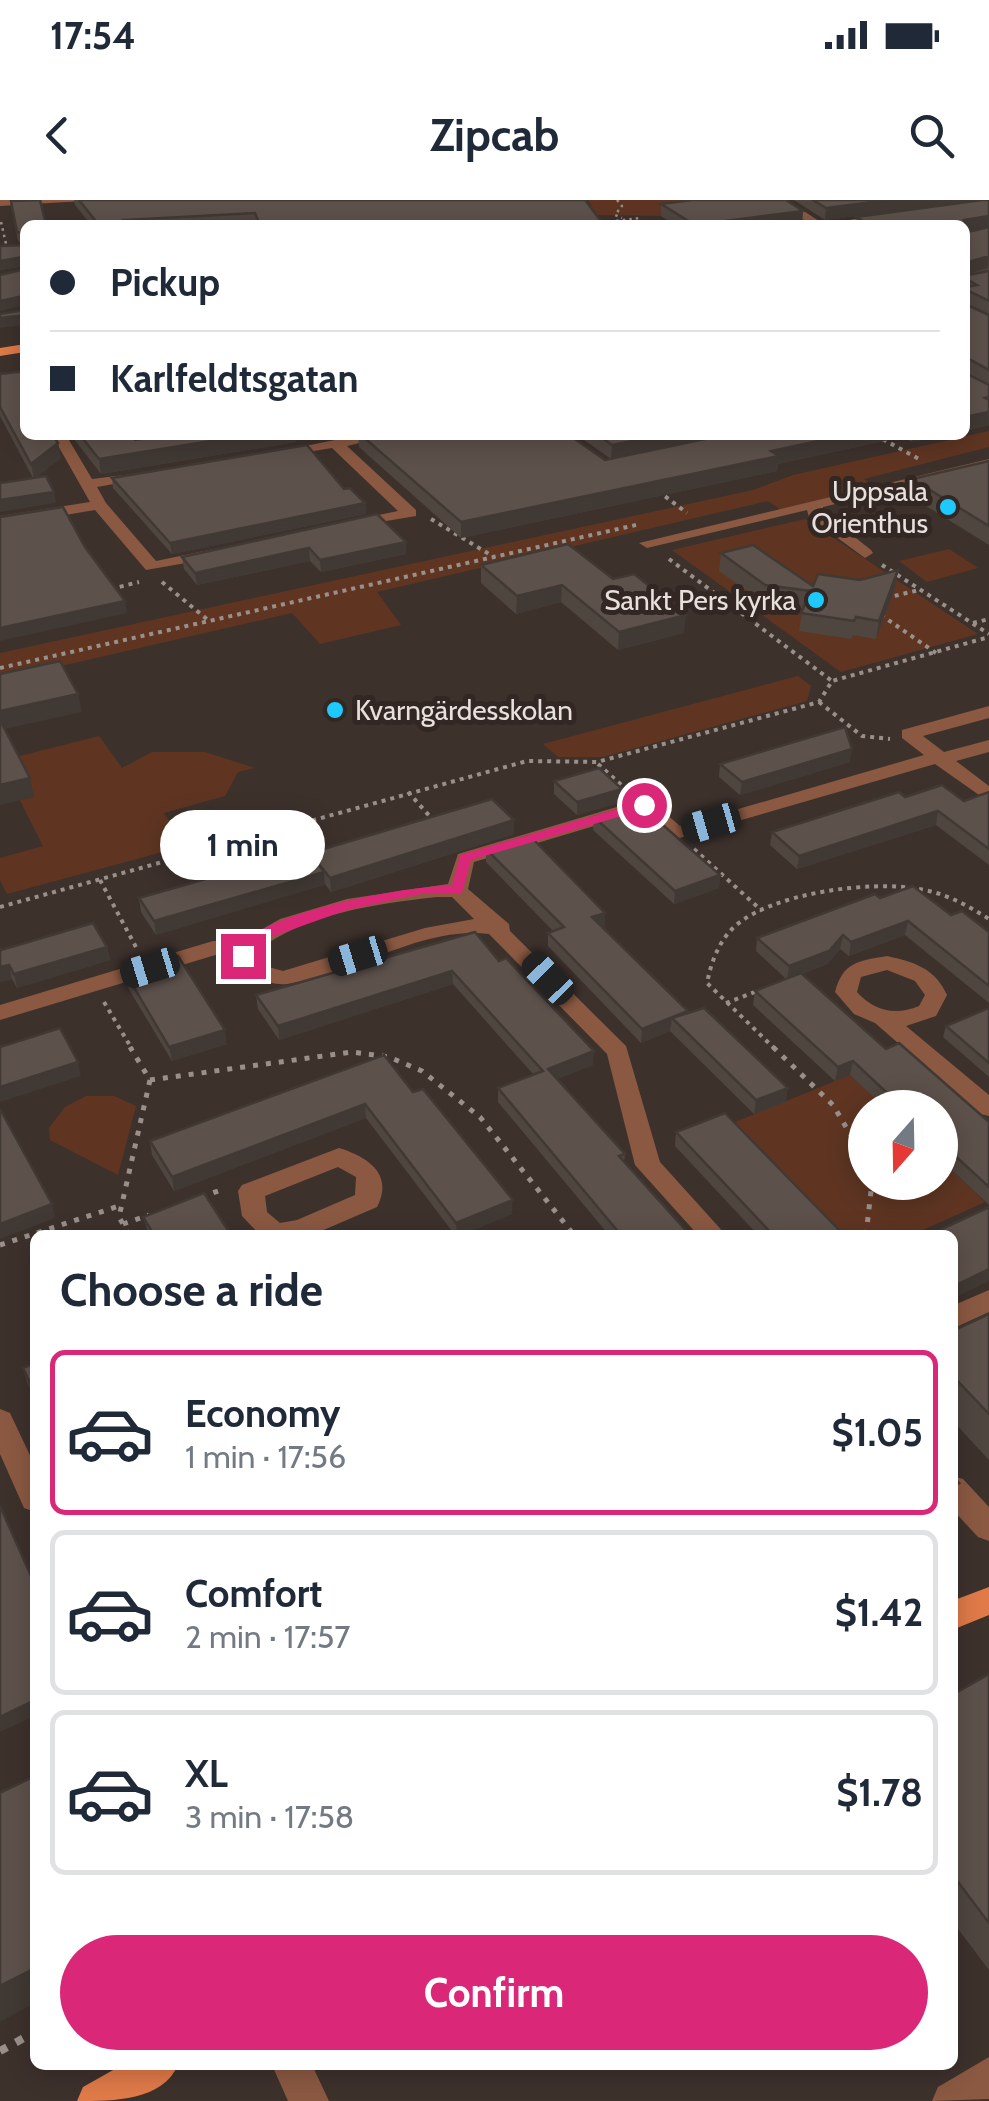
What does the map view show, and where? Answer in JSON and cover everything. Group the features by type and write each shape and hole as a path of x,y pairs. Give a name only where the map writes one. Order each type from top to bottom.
{"main road":[{"path":"870,220 898,216"},
{"path":"970,1608 989,1582"},
{"path":"97,2101 150,2070"}],"street":[{"path":"0,203 96,200"},
{"path":"779,200 811,220"},
{"path":"61,440 99,504 151,572 226,552"},
{"path":"265,452 358,440"},
{"path":"336,444 414,513"},
{"path":"647,542 989,463"},
{"path":"88,484 162,472"},
{"path":"0,522 99,504"},
{"path":"815,505 815,514 865,553"},
{"path":"336,528 414,513"},
{"path":"989,712 908,734 989,796"},
{"path":"458,890 465,858 644,805 676,833 989,746"},
{"path":"501,930 468,926 433,933 282,978 242,967 246,948 260,936 343,907 420,890 458,890 501,930 618,1051 648,1165 708,1230"},
{"path":"0,1012 221,946 246,948"},
{"path":"884,1018 989,1108"},
{"path":"958,1316 989,1300"},
{"path":"0,1421 30,1488"},
{"path":"958,1494 989,1528"},
{"path":"294,2070 309,2101"},
{"path":"952,2101 989,2076"}],"path":[{"path":"616,200 622,206 615,215 623,218 620,220 640,218"},
{"path":"0,215 7,248"},
{"path":"883,440 921,461 902,465"},
{"path":"655,489 687,513"},
{"path":"672,517 703,510"},
{"path":"414,513 435,513"},
{"path":"414,513 494,557"},
{"path":"0,668 642,524"},
{"path":"627,527 832,681"},
{"path":"865,553 989,635"},
{"path":"97,592 151,572 209,621"},
{"path":"874,602 921,590"},
{"path":"872,609 936,653"},
{"path":"972,623 989,618"},
{"path":"0,908 527,760 597,762 819,702 832,681 989,635"},
{"path":"819,702 862,736 918,741"},
{"path":"597,762 644,805"},
{"path":"408,792 435,823"},
{"path":"676,833 762,911"},
{"path":"100,880 132,944"},
{"path":"848,1130 833,1105 707,983 712,958 734,927 762,911 834,888 877,884 935,891 974,907 989,918"},
{"path":"94,985 150,1080 122,1205 126,1230"},
{"path":"726,1003 762,989"},
{"path":"150,1080 352,1052 386,1053 419,1067 469,1107 570,1230"},
{"path":"198,1198 236,1185"},
{"path":"867,1230 870,1200"},
{"path":"46,1230 122,1205"},
{"path":"123,1224 160,1211"},
{"path":"0,1245 30,1235"},
{"path":"0,2050 30,2035"}],"shaded area":[{"path":"588,200 705,200 661,216 597,215"},
{"path":"989,431 989,447 864,479 879,490 784,512 768,501 377,592 401,625 320,644 292,613 0,680 0,653 753,490 793,475 949,440 970,440 970,435"},
{"path":"805,519 978,634 841,672 672,550"},
{"path":"949,549 978,568 927,582 899,561"},
{"path":"798,676 811,686 807,701 603,757 558,757 543,744"},
{"path":"99,736 122,768 152,752 205,752 255,768 238,772 225,796 164,813 185,846 7,894 0,880 0,858 43,846 0,761"},
{"path":"850,1075 866,1090 848,1090 848,1200 958,1200 958,1176 985,1202 923,1230 822,1230 723,1127"},
{"path":"86,1096 114,1096 136,1106 118,1175 50,1140 49,1128 65,1107"}],"building":[{"path":"40,200 45,220 20,220 20,233 17,232 11,201"},
{"path":"79,200 585,200 600,220 258,220 255,213 95,220"},
{"path":"692,200 786,200 803,211 734,220 687,220 661,204"},
{"path":"813,200 889,200 826,208"},
{"path":"989,200 989,216 964,220 856,217"},
{"path":"989,227 989,256 970,262 970,232"},
{"path":"20,245 20,258 0,261 0,246"},
{"path":"20,270 20,297 0,301 0,275"},
{"path":"989,271 989,301 970,292 970,286 977,285 970,281 970,275"},
{"path":"970,306 989,315 989,370 970,360"},
{"path":"20,311 20,316 0,318 0,314"},
{"path":"20,372 20,440 58,443 31,464 0,407 0,374"},
{"path":"970,376 989,385 989,397 985,398 989,400 989,412 970,416"},
{"path":"84,440 217,440 99,459"},
{"path":"367,440 576,440 605,460 700,440 823,440 771,451 779,456 461,522"},
{"path":"605,440 637,440 612,445"},
{"path":"307,445 344,489 350,488 365,503 170,543 112,478"},
{"path":"989,461 989,526 912,479"},
{"path":"46,476 54,492 0,500 0,483"},
{"path":"63,507 85,547 125,601 0,628 0,517"},
{"path":"377,514 406,542 320,560 309,548 195,573 182,557"},
{"path":"568,544 613,579 634,574 686,615 619,632 562,585 517,596 481,565"},
{"path":"753,545 813,586 818,574 860,580 898,570 879,621 801,613 811,591 765,585 721,553"},
{"path":"60,661 78,694 0,711 0,674"},
{"path":"0,720 30,778 0,785"},
{"path":"845,727 852,749 742,782 720,764"},
{"path":"599,768 622,789 577,802 554,781"},
{"path":"942,785 964,801 989,792 989,849 938,811 799,856 772,832 899,792 905,797"},
{"path":"492,799 514,820 330,878 314,858 324,872 154,921 139,898 308,850 310,853"},
{"path":"639,804 720,875 675,891 594,817"},
{"path":"530,836 605,913 592,917 688,1011 642,1029 548,933 564,927 486,849"},
{"path":"913,886 951,915 962,911 989,932 989,986 908,921 851,942 843,935 829,951 789,966 757,938 875,894 880,898"},
{"path":"93,923 107,947 14,974 9,965 0,967 0,948"},
{"path":"475,932 499,961 506,958 594,1051 548,1069 625,1154 619,1156 686,1230 617,1230 498,1088 543,1071 452,971 278,1026 256,995"},
{"path":"178,956 225,1030 169,1047 125,972"},
{"path":"801,973 886,1049 899,1043 953,1090 884,1090 853,1061 838,1067 755,991"},
{"path":"704,1008 788,1088 756,1100 672,1018"},
{"path":"989,1008 989,1063 946,1026"},
{"path":"60,1028 78,1062 0,1087 0,1047"},
{"path":"384,1055 413,1092 423,1089 513,1200 456,1223 365,1104 172,1177 150,1141"},
{"path":"958,1095 989,1122 989,1187 958,1159"},
{"path":"0,1109 52,1204 0,1224"},
{"path":"725,1113 839,1230 768,1230 676,1132"},
{"path":"204,1193 228,1230 151,1230 143,1217"},
{"path":"989,1207 989,1269 958,1284 958,1230 940,1230"},
{"path":"989,1314 989,1414 958,1381 958,1328"},
{"path":"30,1365 30,1383 23,1368"},
{"path":"0,1506 30,1574 30,1702 0,1717"},
{"path":"989,1674 989,1923 958,1882 958,1692"},
{"path":"30,1778 30,1971 0,1986 0,1793"}],"place":[{"name":"Uppsala Orienthus","path":"948,507"},
{"name":"Sankt Pers kyrka","path":"816,600"},
{"name":"Kvarngärdesskolan","path":"335,710"}],"route":[{"path":"243,956 260,936 343,907 420,890 458,890 465,858 644,805"}]}
